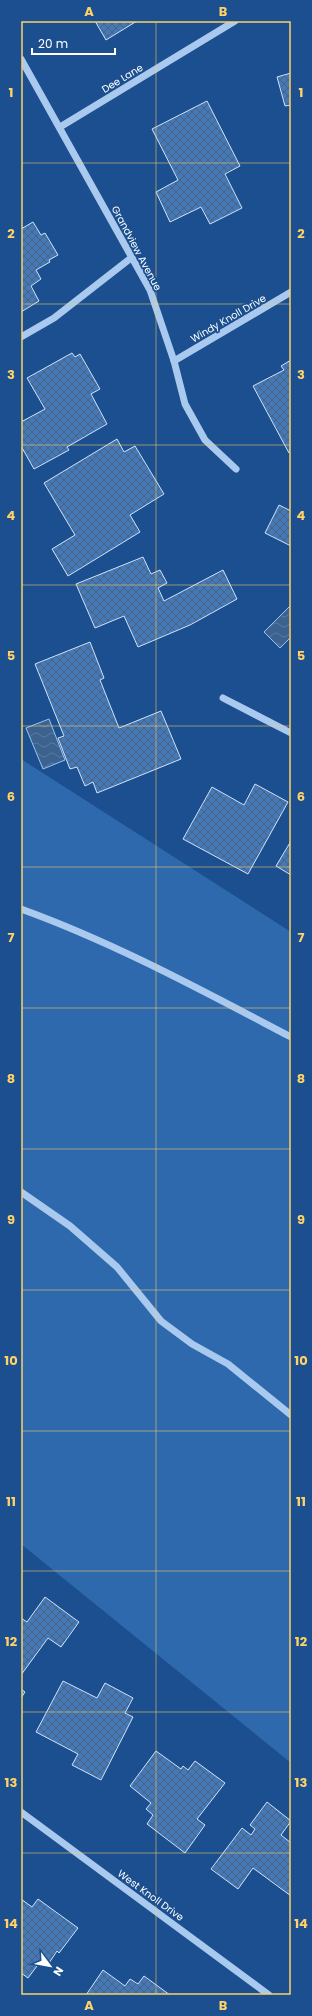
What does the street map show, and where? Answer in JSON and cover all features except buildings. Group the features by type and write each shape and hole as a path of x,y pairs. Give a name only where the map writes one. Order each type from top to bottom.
{"street":[{"name":"Dee Lane","path":"60,128 235,21"},
{"name":"Grandview Avenue","path":"21,59 150,290 174,361 185,404 205,440 236,469"},
{"path":"21,337 54,318 131,258"},
{"name":"Windy Knoll Drive","path":"174,361 291,292"},
{"path":"224,698 291,733"},
{"path":"21,910 72,928 202,991 291,1037"},
{"path":"21,1192 70,1226 117,1267 161,1321 192,1344 228,1364 291,1415"},
{"name":"West Knoll Drive","path":"21,1812 269,1995"}],"shaded area":[{"path":"21,759 291,932 291,1763 21,1544"}],"water":[{"path":"291,605 291,637 280,648 264,632"},
{"path":"49,719 65,760 43,769 26,728"}]}
